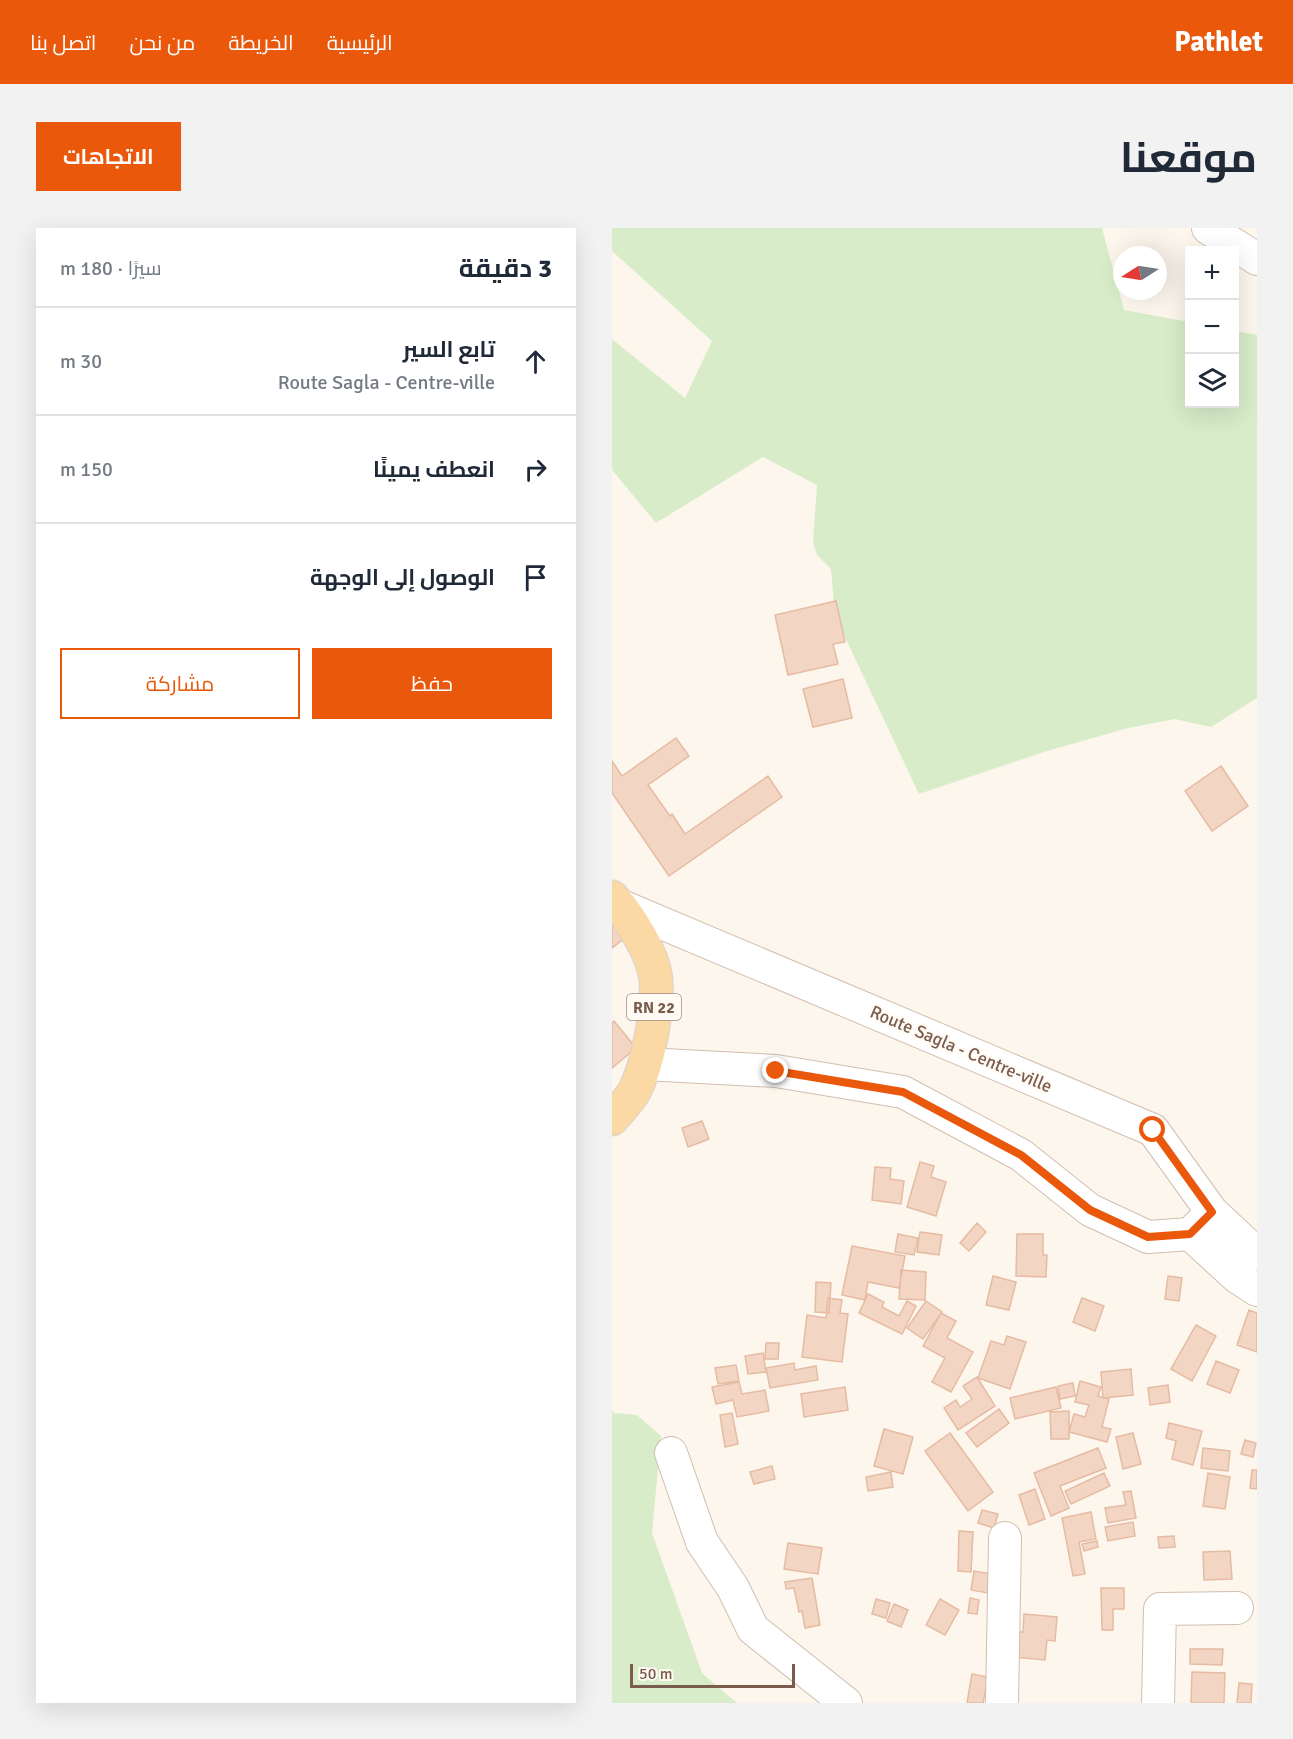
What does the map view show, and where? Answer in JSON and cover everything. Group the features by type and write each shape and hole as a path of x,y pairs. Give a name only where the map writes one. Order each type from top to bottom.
{"main road":[{"name":"RN 22","path":"612,1119 634,1092 645,1064 653,1018 656,980 647,948 616,901"}],"street":[{"path":"1208,228 1257,259"},
{"name":"Route Sagla - Centre-ville","path":"616,901 1153,1130 1212,1212 1257,1254"},
{"path":"645,1064 776,1071 903,1092 1021,1155 1090,1210 1148,1237 1190,1234 1212,1212"},
{"path":"1190,1234 1237,1277 1257,1290"},
{"path":"671,1453 702,1542 733,1588 753,1629 846,1703"},
{"path":"1002,1703 1005,1538"},
{"path":"1158,1703 1160,1609 1237,1608"}],"green space":[{"path":"612,228 1102,228 1113,269 1113,300 1121,300 1124,310 1185,321 1185,408 1239,408 1239,332 1257,335 1257,698 1211,727 1175,719 1128,728 1047,751 919,794 835,616 831,569 817,555 813,542 817,485 763,457 656,523 612,470 612,339 685,398 712,341 612,251"},
{"path":"612,1410 614,1413 637,1415 661,1436 652,1533 702,1673 737,1703 612,1703"}],"building":[{"path":"836,601 845,642 833,644 838,664 788,675 775,615"},
{"path":"843,679 852,718 813,727 803,689"},
{"path":"676,738 689,756 648,785 685,834 768,776 782,797 669,876 612,793 612,761 622,776"},
{"path":"1221,766 1248,806 1212,831 1185,791"},
{"path":"612,901 635,930 612,948"},
{"path":"614,1021 636,1048 612,1068 612,1023"},
{"path":"702,1121 709,1139 688,1147 682,1128"},
{"path":"920,1162 934,1166 931,1177 946,1182 936,1216 907,1207"},
{"path":"875,1167 891,1168 890,1179 904,1181 901,1204 872,1200"},
{"path":"977,1223 986,1232 969,1251 960,1243"},
{"path":"920,1232 942,1235 939,1255 917,1252"},
{"path":"898,1234 918,1238 914,1255 895,1252"},
{"path":"1017,1234 1043,1234 1043,1255 1047,1255 1046,1277 1016,1276"},
{"path":"852,1246 905,1256 899,1288 868,1282 865,1300 842,1295"},
{"path":"901,1270 926,1272 925,1300 899,1299"},
{"path":"993,1276 1016,1282 1009,1310 986,1305"},
{"path":"1168,1276 1182,1278 1179,1301 1165,1299"},
{"path":"816,1282 831,1283 829,1313 815,1312"},
{"path":"868,1294 884,1302 882,1307 899,1316 907,1301 916,1306 902,1334 859,1313"},
{"path":"828,1298 842,1300 840,1313 848,1314 842,1362 802,1357 807,1315 826,1318"},
{"path":"1082,1298 1104,1306 1095,1331 1073,1322"},
{"path":"926,1301 942,1312 923,1339 907,1328"},
{"path":"1249,1310 1257,1313 1257,1352 1237,1345"},
{"path":"941,1313 956,1321 947,1338 973,1352 951,1392 932,1382 945,1358 923,1346"},
{"path":"1196,1325 1216,1336 1192,1381 1171,1369"},
{"path":"1007,1336 1026,1342 1010,1389 978,1378 991,1341 1004,1345"},
{"path":"766,1343 779,1343 778,1359 765,1359"},
{"path":"763,1353 766,1372 748,1374 745,1356"},
{"path":"1216,1361 1239,1370 1230,1393 1207,1384"},
{"path":"794,1363 795,1370 816,1366 818,1380 770,1388 766,1368"},
{"path":"736,1365 739,1381 718,1384 715,1368"},
{"path":"1131,1369 1133,1395 1103,1398 1101,1372"},
{"path":"977,1377 995,1406 958,1430 944,1408 956,1400 960,1407 972,1399 963,1386"},
{"path":"1080,1381 1101,1387 1098,1396 1109,1399 1102,1427 1111,1429 1107,1442 1069,1432 1074,1414 1085,1417 1089,1405 1075,1402"},
{"path":"739,1382 742,1394 765,1390 769,1411 737,1417 733,1400 716,1404 712,1387"},
{"path":"1073,1383 1075,1396 1060,1399 1058,1386"},
{"path":"1168,1385 1170,1402 1150,1405 1148,1388"},
{"path":"845,1387 848,1410 804,1417 801,1394"},
{"path":"1056,1387 1061,1408 1015,1419 1010,1398"},
{"path":"999,1409 1009,1423 977,1447 966,1433"},
{"path":"1069,1411 1069,1439 1051,1439 1050,1412"},
{"path":"732,1413 738,1444 725,1447 720,1415"},
{"path":"1169,1423 1202,1431 1193,1465 1172,1459 1176,1441 1166,1438"},
{"path":"884,1429 913,1437 903,1474 874,1466"},
{"path":"950,1433 993,1492 968,1511 925,1451"},
{"path":"1133,1433 1141,1464 1123,1469 1116,1437"},
{"path":"1245,1440 1256,1443 1253,1457 1241,1454"},
{"path":"1098,1448 1106,1468 1060,1486 1069,1508 1051,1516 1034,1473"},
{"path":"1203,1448 1230,1451 1228,1471 1201,1468"},
{"path":"772,1466 775,1479 754,1484 750,1472"},
{"path":"1252,1470 1257,1470 1257,1489 1250,1488"},
{"path":"891,1472 893,1487 868,1491 866,1477"},
{"path":"1104,1473 1110,1486 1071,1504 1065,1491"},
{"path":"1208,1473 1230,1477 1225,1509 1203,1506"},
{"path":"1035,1489 1045,1519 1029,1525 1019,1495"},
{"path":"1131,1491 1136,1518 1108,1523 1105,1508 1126,1505 1123,1492"},
{"path":"982,1510 998,1514 994,1528 978,1523"},
{"path":"1091,1512 1096,1539 1079,1542 1085,1574 1073,1576 1062,1518"},
{"path":"1133,1522 1135,1536 1108,1541 1105,1527"},
{"path":"959,1531 973,1532 971,1572 958,1571"},
{"path":"1174,1536 1175,1547 1159,1548 1158,1537"},
{"path":"1097,1541 1098,1547 1084,1551 1082,1544"},
{"path":"788,1543 822,1548 818,1574 784,1569"},
{"path":"1230,1551 1232,1579 1204,1580 1203,1552"},
{"path":"974,1571 991,1574 988,1593 971,1590"},
{"path":"812,1578 820,1625 805,1628 794,1588 786,1589 785,1582"},
{"path":"1101,1588 1124,1588 1124,1609 1113,1609 1113,1630 1102,1630"},
{"path":"970,1598 979,1600 977,1614 968,1613"},
{"path":"876,1599 890,1603 886,1618 872,1614"},
{"path":"940,1599 959,1610 945,1635 926,1625"},
{"path":"894,1604 908,1610 901,1627 887,1621"},
{"path":"1024,1614 1057,1617 1055,1641 1047,1640 1045,1660 1014,1657 1016,1632 1023,1632"},
{"path":"1190,1649 1223,1649 1222,1665 1190,1664"},
{"path":"1192,1672 1225,1673 1224,1703 1191,1703"},
{"path":"972,1674 988,1677 983,1703 967,1703"},
{"path":"1239,1683 1252,1684 1251,1703 1237,1703"}],"route":[{"path":"776,1071 903,1092 1021,1155 1090,1210 1148,1237 1190,1234 1212,1212 1153,1130"}]}
